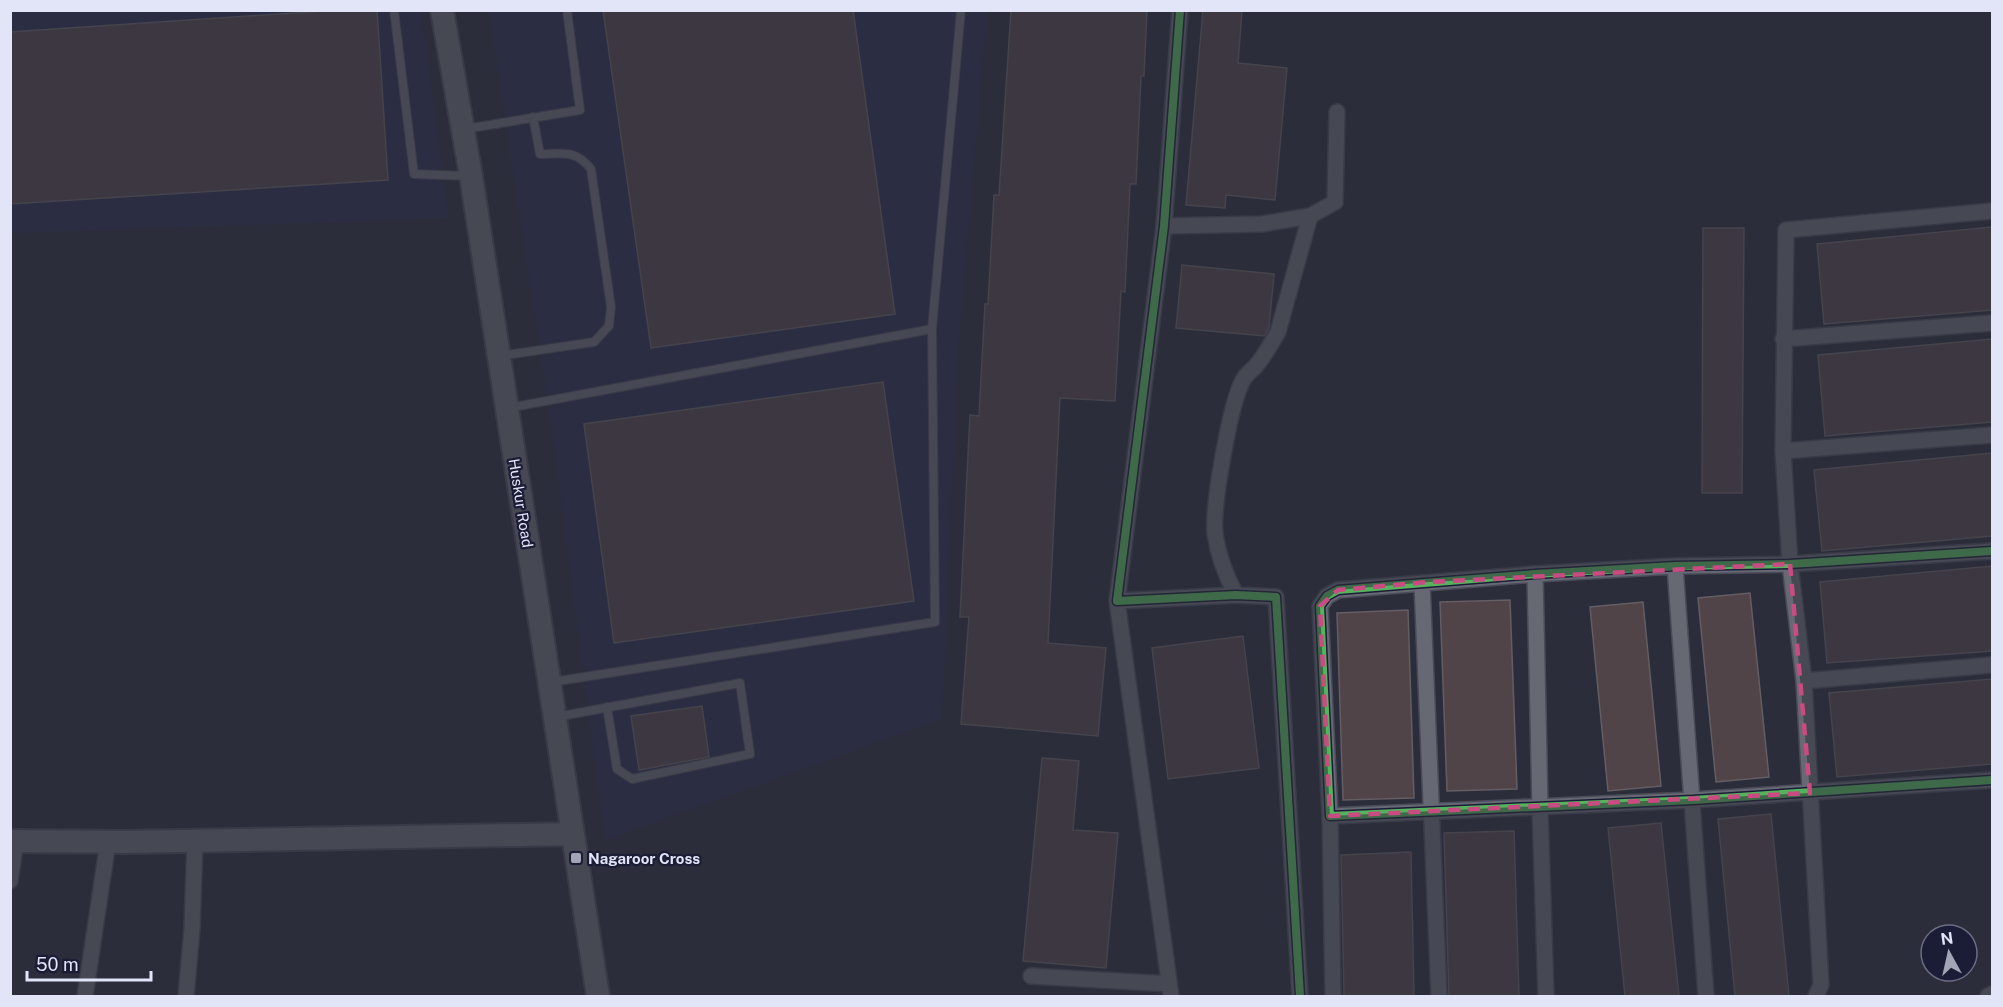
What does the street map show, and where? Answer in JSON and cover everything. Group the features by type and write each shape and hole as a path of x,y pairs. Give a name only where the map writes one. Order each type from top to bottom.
{"street":[{"name":"Huskur Road","path":"442,10 471,176 598,996"},
{"path":"1031,976 1170,990 1117,601 1164,226 1180,10"},
{"path":"1164,226 1262,224 1310,216 1335,202 1336,112"},
{"path":"1822,993 1804,681 1790,564 1783,450 1786,230 1992,211"},
{"path":"1236,595 1217,546 1214,521 1233,406 1241,382 1269,349 1278,332 1310,216"},
{"path":"1783,339 1992,323"},
{"path":"1783,450 1992,435"},
{"path":"1333,996 1330,816 1320,606 1327,596 1338,590 1535,574 1675,566 1790,564 1992,551"},
{"path":"1675,566 1706,996"},
{"path":"1535,574 1546,996"},
{"path":"1422,582 1439,996"},
{"path":"1117,601 1236,595 1276,597 1300,996"},
{"path":"1804,681 1992,665"},
{"path":"1330,816 1693,800 1992,780"},
{"path":"10,881 13,842 572,834"},
{"path":"186,996 192,929 195,841"},
{"path":"85,996 108,842"},
{"path":"1988,996 1992,994"}],"lane":[{"path":"394,10 414,174 471,176"},
{"path":"463,129 580,110 567,10"},
{"path":"548,682 935,622 932,329 961,10"},
{"path":"498,356 594,342 609,326 611,308 591,169 584,160 573,153 540,154 533,117"},
{"path":"506,408 932,329"},
{"path":"554,718 607,706 740,683 750,754 632,779 617,769 607,706"}],"highlighted area":[{"path":"1790,564 1810,793 1330,816 1320,606 1338,590 1429,582"}],"shaded area":[{"path":"10,11 421,11 449,218 11,233"},
{"path":"489,11 987,11 958,352 942,719 605,840 551,424"}],"building":[{"path":"339,10 377,10 388,180 10,204 10,32"},
{"path":"603,10 853,10 895,314 651,348"},
{"path":"1011,10 1147,10 1144,76 1141,76 1136,184 1130,184 1125,292 1121,291 1115,401 1060,398 1048,643 1106,648 1098,736 961,724 969,617 960,617 970,415 979,416 985,304 988,304 994,195 999,195"},
{"path":"1203,10 1242,10 1238,63 1287,68 1275,200 1226,195 1225,208 1186,205"},
{"path":"1992,227 1992,310 1824,324 1817,244"},
{"path":"1703,228 1744,228 1742,493 1702,493"},
{"path":"1182,265 1274,274 1269,327 1265,336 1176,328"},
{"path":"1992,339 1992,422 1825,436 1818,355"},
{"path":"883,382 914,601 614,643 584,424"},
{"path":"1992,453 1992,536 1822,551 1814,470"},
{"path":"1992,566 1992,651 1827,663 1820,582"},
{"path":"1750,593 1769,777 1716,782 1698,598"},
{"path":"1510,600 1517,789 1447,791 1440,602"},
{"path":"1643,602 1661,786 1608,791 1590,607"},
{"path":"1408,610 1414,798 1343,800 1337,613"},
{"path":"1243,636 1259,768 1168,779 1152,648"},
{"path":"1992,679 1992,764 1837,777 1829,693"},
{"path":"702,706 709,757 639,770 631,716"},
{"path":"1042,758 1079,761 1073,830 1118,833 1106,968 1023,961"},
{"path":"1771,814 1789,996 1735,996 1718,819"},
{"path":"1661,823 1679,996 1625,996 1608,828"},
{"path":"1514,831 1519,996 1449,996 1444,833"},
{"path":"1411,852 1414,996 1344,996 1341,855"}],"cycle path":[{"path":"1180,10 1164,226 1117,601 1236,595 1276,597 1300,996"},
{"path":"1992,551 1790,564 1675,566 1535,574 1338,590 1327,596 1320,606 1330,816 1693,800 1992,780"}],"place":[{"name":"Nagaroor Cross","path":"576,858"}]}
